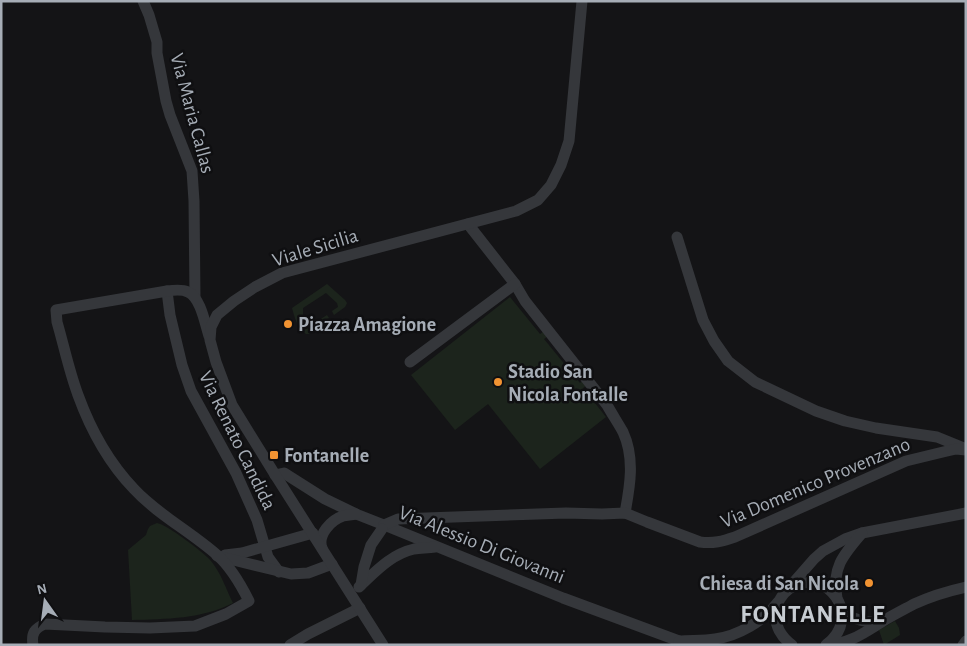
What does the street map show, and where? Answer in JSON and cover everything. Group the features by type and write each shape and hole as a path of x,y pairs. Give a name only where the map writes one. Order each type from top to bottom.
{"street":[{"name":"Via Maria Callas","path":"143,1 157,42 157,53 166,102 192,171 195,297"},
{"name":"Viale Sicilia","path":"210,340 211,327 217,315 255,287 282,273 516,211 538,200 551,185 562,166 569,141 582,1"},
{"path":"468,224 606,406 623,434 630,459 630,489 626,513"},
{"path":"677,237 703,320 714,342 728,362 755,382 816,411 845,421 876,428 937,437 965,449"},
{"path":"410,362 515,284"},
{"path":"33,645 33,634 38,627 46,624 150,628 195,626 226,614 249,601 233,574 218,556 134,490 121,474 88,420 78,394 57,322 56,310 181,290 189,292 195,297 200,307 216,362 232,405 383,645"},
{"name":"Via Renato Candida","path":"168,291 170,314 182,365 191,391 236,473 257,520 268,557 279,572"},
{"name":"Via Domenico Provenzano","path":"383,527 398,519 566,513 626,513 709,544 735,537 906,461 942,452 965,449"},
{"name":"Via Alessio Di Giovanni","path":"275,475 284,473 325,498 383,527 682,643 729,636 746,628 763,617 784,594 796,585 808,582 816,583 833,592 837,598"},
{"path":"792,645 778,628 775,616 776,607 784,594 808,565 823,551 845,539 862,533 966,513"},
{"path":"322,548 321,538 331,523 342,516 356,514"},
{"path":"361,585 371,545 383,527"},
{"path":"218,556 242,553 313,533"},
{"path":"827,644 841,627 842,608 837,598 836,590 840,561 862,533"},
{"path":"353,596 361,585 384,564 399,554 414,549 435,546"},
{"path":"218,556 291,574 308,572 332,564"},
{"path":"827,644 843,642 864,633 926,599 966,587"},
{"path":"290,645 360,608"},
{"path":"842,613 861,621 882,622"},
{"path":"962,645 966,641"}],"shaded area":[{"path":"327,284 347,303 345,307 334,315 332,311 338,307 337,303 326,293 303,308 301,319 308,327 327,315 329,318 309,334 306,334 298,326 292,308"},
{"name":"Stadio San Nicola Fontalle","path":"510,297 540,334 544,331 548,336 544,339 580,383 583,380 587,385 583,388 606,417 540,469 488,404 455,430 411,375"},
{"path":"157,523 185,539 211,561 221,576 233,603 196,615 132,620 128,550 146,535 150,526"},
{"path":"895,621 900,635 884,645 879,630"}],"place":[{"name":"Piazza Amagione","path":"288,324"},
{"name":"Stadio San Nicola Fontalle","path":"498,382"},
{"name":"Fontanelle","path":"274,455"},
{"name":"Chiesa di San Nicola","path":"869,583"}],"district":[{"name":"FONTANELLE","path":"813,613"}]}
